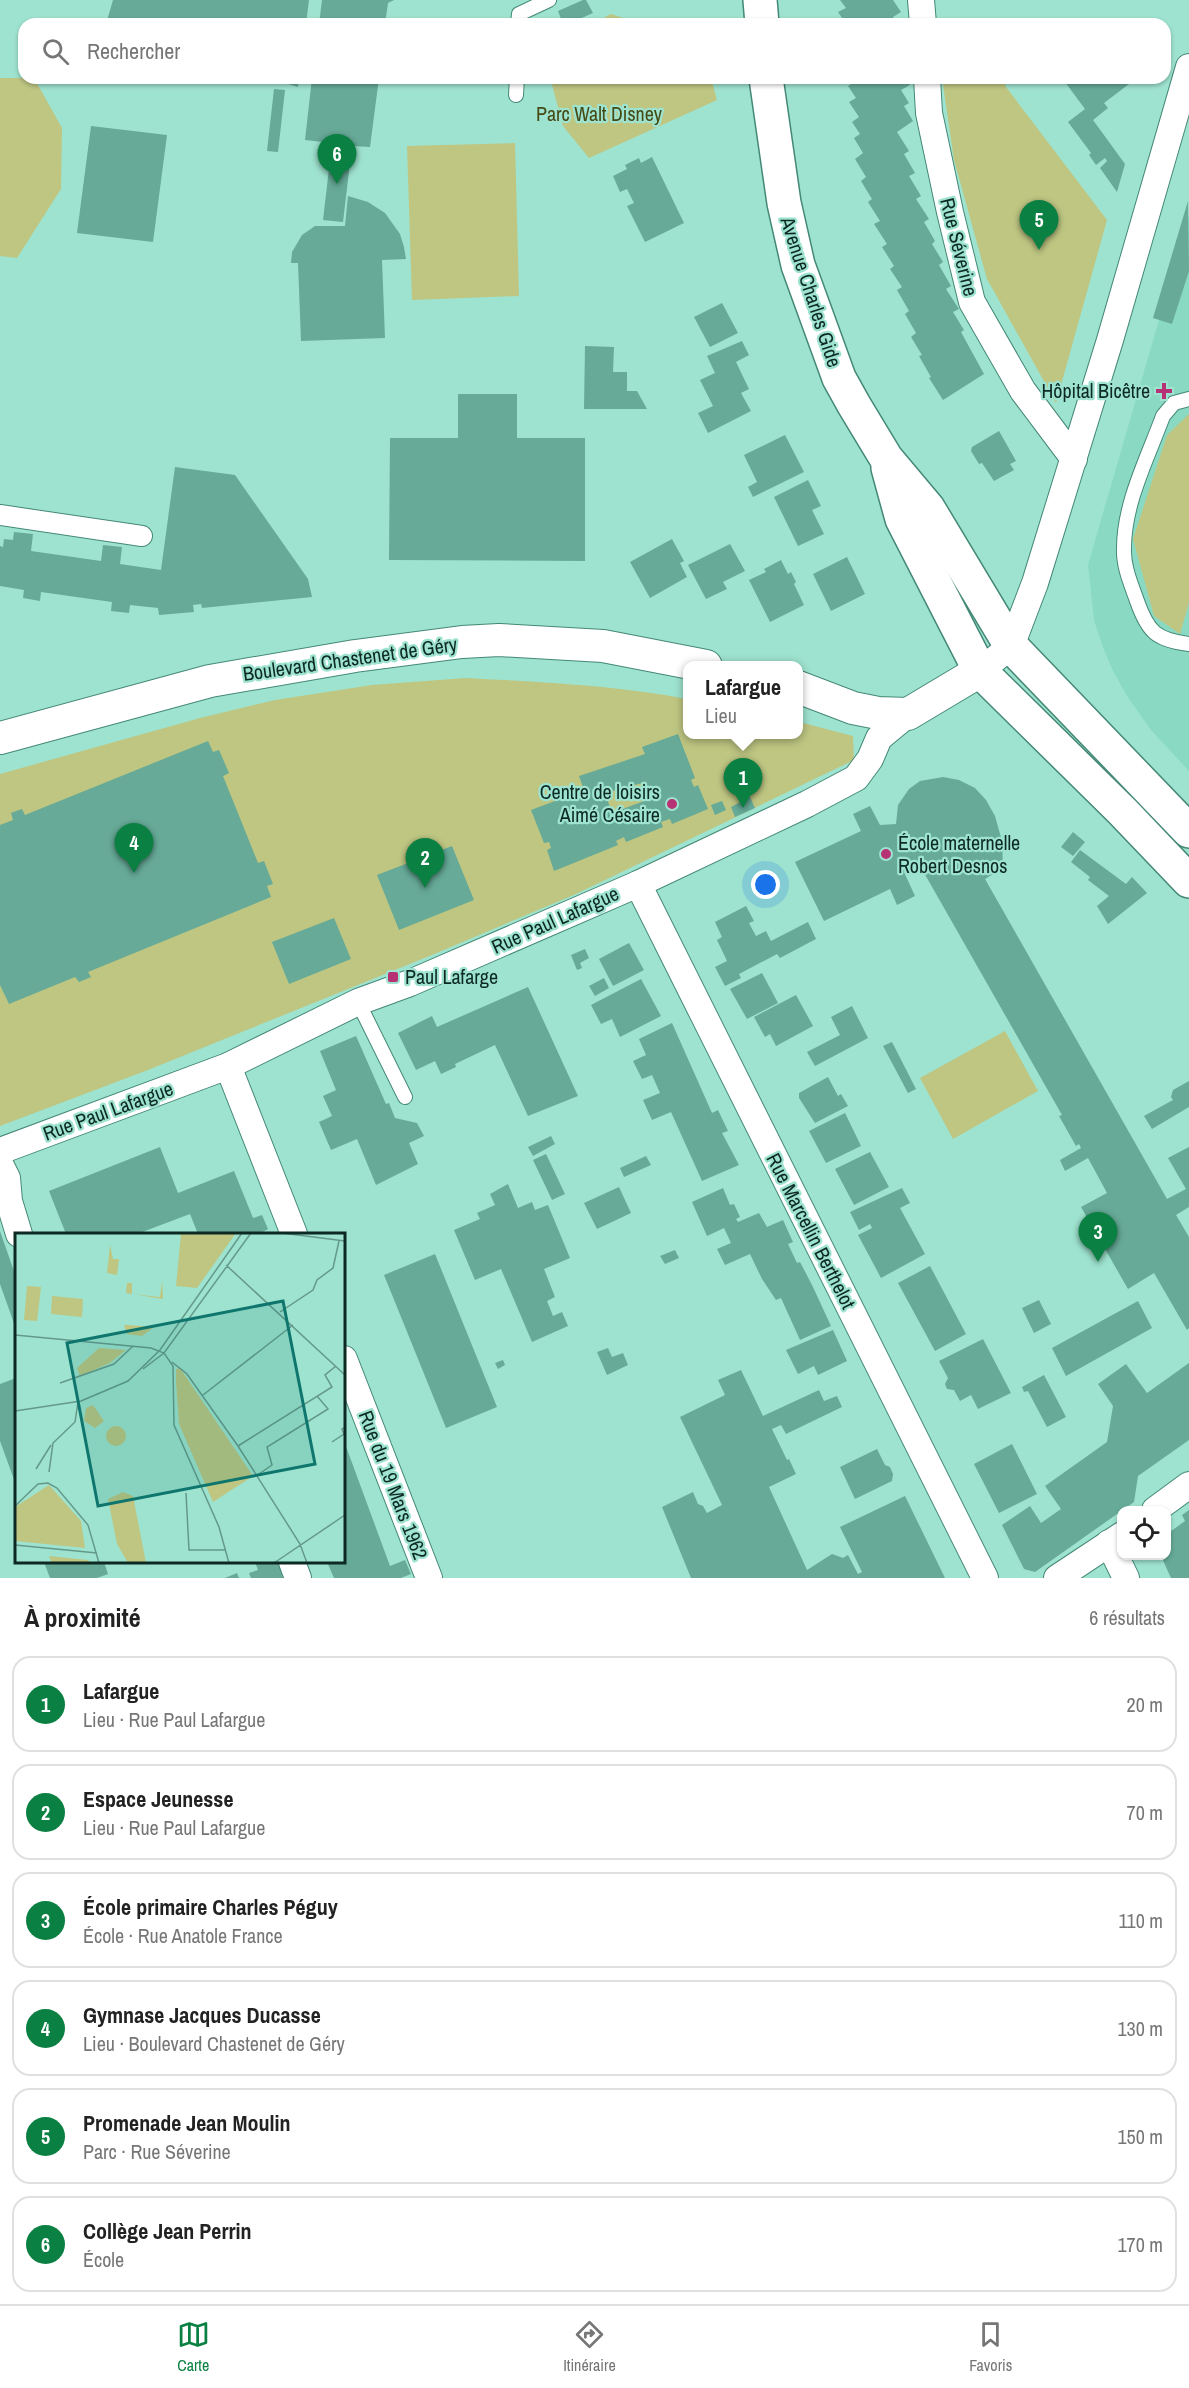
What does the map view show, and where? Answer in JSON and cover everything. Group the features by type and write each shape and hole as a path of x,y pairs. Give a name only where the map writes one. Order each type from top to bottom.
{"main road":[{"path":"760,0 762,18"},
{"name":"Avenue Charles Gide","path":"767,84 784,203 798,265 839,378 886,458 927,508 1011,646 1189,831"},
{"name":"Avenue Charles Gide","path":"886,458 902,519 980,671 1189,880"}],"street":[{"path":"921,0 922,18"},
{"path":"803,689 853,708 878,713 908,714 980,671 1011,646 1035,583 1074,459 1189,67"},
{"name":"Rue Séverine","path":"927,84 929,113 972,302 1023,391 1074,459"},
{"path":"0,515 142,536"},
{"name":"Boulevard Chastenet de Géry","path":"0,738 210,681 355,656 462,642 499,640 603,646 683,662"},
{"name":"Rue Paul Lafargue","path":"1,1155 228,1066 358,1002 410,984 638,884 807,804 856,778 870,759 879,738 908,714"},
{"name":"Rue Marcellin Berthelot","path":"638,884 986,1578"},
{"path":"228,1066 294,1233"},
{"path":"1,1155 7,1178 9,1201 19,1233"},
{"name":"Rue du 19 Mars 1962","path":"345,1362 429,1578"},
{"path":"1160,1506 1189,1485"},
{"path":"1056,1578 1115,1539 1126,1578"},
{"path":"292,1563 298,1578"}],"lane":[{"path":"519,18 519,14 549,0"},
{"path":"516,95 517,84"},
{"path":"1189,399 1174,403 1163,416 1128,515 1124,549 1128,577 1146,625 1169,641 1189,644"},
{"path":"358,1002 405,1097"}],"shaded area":[{"name":"Hôpital Bicêtre","path":"1189,216 1189,771 1151,730 1113,671 1094,620 1088,565"}],"green space":[{"path":"611,14 623,18 603,18"},
{"path":"0,78 18,78 18,84 37,84 62,128 61,189 17,258 0,256"},
{"name":"Parc Walt Disney","path":"552,84 713,84 717,100 589,158 563,126"},
{"path":"943,84 1005,84 1107,220 1056,403 987,279 954,160"},
{"path":"515,143 519,296 412,300 407,146"},
{"path":"1189,414 1189,603 1180,634 1154,616 1133,539 1167,435"},
{"path":"466,678 605,687 660,694 683,698 683,739 803,739 803,723 853,736 854,760 576,894 148,1070 0,1126 0,774 200,718 275,700 372,685"},
{"path":"1005,1031 1038,1091 953,1139 920,1078"}],"building":[{"path":"113,0 309,0 307,18 108,18"},
{"path":"322,0 394,0 388,3 386,18 320,18"},
{"path":"586,0 593,13 582,18 561,18 558,11"},
{"path":"840,0 893,0 901,12 894,18 842,18 838,12 846,8"},
{"path":"311,84 378,84 370,147 352,146 343,222 323,220 332,143 305,140"},
{"path":"851,84 910,85 901,90 909,103 904,106 913,121 897,132 909,151 904,154 915,173 909,176 921,196 916,199 929,219 924,222 935,241 932,244 943,262 939,265 951,286 946,289 959,309 953,312 984,374 943,400 929,378 931,377 919,356 922,355 911,337 916,333 905,314 909,311 897,290 902,287 890,269 894,266 882,247 887,244 874,224 880,221 868,202 872,199 861,181 866,177 855,159 863,153 854,138 860,134 852,122 859,117 849,102 856,98 848,86"},
{"path":"1066,84 1129,84 1104,103 1108,108 1093,120 1125,164 1117,192 1100,168 1107,161 1105,158 1096,165 1089,155 1091,153 1068,122 1085,109"},
{"path":"274,89 285,90 278,152 267,151"},
{"path":"91,126 167,135 153,242 77,233"},
{"path":"652,157 684,223 645,242 627,206 634,203 627,189 620,192 613,176 627,169 625,165 639,158 641,163"},
{"path":"348,196 368,202 385,213 400,234 404,247 406,259 382,260 385,338 301,341 298,263 291,263 292,252 302,235 315,226 345,226"},
{"path":"1188,201 1189,271 1172,324 1153,318"},
{"path":"722,303 738,333 710,347 694,317"},
{"path":"742,341 749,355 736,362 749,389 741,393 751,411 708,433 698,413 713,406 700,380 715,373 707,356"},
{"path":"585,346 614,347 613,372 627,372 627,391 637,391 647,409 584,409"},
{"path":"458,394 517,394 517,438 585,438 585,561 389,560 390,438 458,438"},
{"path":"999,431 1016,461 1010,464 1014,470 994,481 971,451 972,447"},
{"path":"785,435 804,472 753,497 748,487 757,482 744,455"},
{"path":"175,467 235,475 308,579 312,597 202,608 201,604 193,605 194,612 159,615 158,608 130,605 129,613 111,611 112,602 41,592 40,601 23,598 24,590 0,586 0,546 3,547 4,539 13,540 14,532 33,534 31,551 101,561 103,545 122,547 120,564 161,570"},
{"path":"808,480 821,506 812,510 824,534 798,546 774,497"},
{"path":"672,539 684,561 680,563 687,577 650,598 630,562"},
{"path":"730,544 745,571 723,582 727,589 706,599 688,565"},
{"path":"847,557 865,594 831,611 813,574"},
{"path":"781,560 788,574 791,572 804,605 770,622 749,580 766,572 764,569"},
{"name":"Centre de loisirs Aimé Césaire","path":"678,734 695,778 691,780 694,787 698,785 708,809 672,824 670,819 661,822 663,827 626,842 624,837 616,841 618,845 554,871 547,850 551,848 549,842 544,843 531,810 584,790 579,776 645,754 642,747","holes":["646,782 652,798 612,813 605,793"]},
{"path":"208,741 213,752 219,750 229,773 223,776 258,863 264,861 273,884 267,886 271,897 88,972 91,977 79,982 75,977 9,1004 0,985 0,825 13,820 11,813 22,809 25,815"},
{"path":"943,777 959,780 975,788 986,800 995,816 1002,841 1003,868 985,879 1167,1199 1186,1189 1168,1158 1189,1147 1189,1207 1176,1215 1189,1237 1189,1328 1187,1330 1154,1273 1128,1289 1081,1207 1107,1193 1088,1158 1065,1171 1060,1160 1081,1148 1079,1144 1076,1146 1059,1116 1062,1115 919,864 904,872 915,896 897,905 890,889 824,921 795,862 861,831 853,814 870,806 880,825 896,824 898,805 909,789 920,781"},
{"path":"750,797 755,808 735,817 731,807"},
{"path":"722,801 726,810 715,815 711,805"},
{"path":"1073,832 1085,842 1073,856 1061,847"},
{"path":"452,846 474,900 399,930 377,875"},
{"path":"1080,850 1126,884 1132,877 1147,893 1108,924 1097,906 1109,896 1088,880 1090,877 1071,862"},
{"path":"746,906 754,921 749,923 756,936 766,931 771,941 808,922 816,939 780,958 777,954 739,974 741,978 725,986 715,967 727,961 717,940 722,937 715,922"},
{"path":"334,918 351,959 289,984 272,942"},
{"path":"629,943 644,970 613,986 599,959"},
{"path":"585,949 589,958 580,963 582,968 577,970 571,955"},
{"path":"762,973 778,1003 747,1019 730,989"},
{"path":"604,978 609,988 595,996 589,986"},
{"path":"641,979 661,1016 620,1037 612,1019 601,1024 591,1005"},
{"path":"528,987 578,1096 528,1116 495,1045 455,1064 456,1067 441,1074 435,1061 416,1070 398,1033 432,1016 437,1027"},
{"path":"796,995 813,1026 776,1046 770,1034 765,1037 754,1017"},
{"path":"852,1006 868,1038 815,1066 807,1052 840,1035 831,1017"},
{"path":"672,1023 712,1113 718,1110 728,1131 722,1133 739,1165 702,1181 671,1112 652,1120 643,1100 660,1093 652,1075 642,1079 633,1061 646,1055 639,1039"},
{"path":"356,1036 386,1104 389,1103 395,1118 417,1123 424,1136 409,1143 418,1164 376,1185 357,1139 331,1150 319,1122 332,1116 323,1096 336,1090 320,1051"},
{"path":"892,1042 916,1089 908,1093 883,1046"},
{"path":"828,1077 838,1096 841,1094 848,1106 815,1123 799,1098 799,1093"},
{"path":"1189,1081 1189,1107 1152,1129 1144,1116 1173,1100 1171,1097 1173,1090"},
{"path":"845,1113 861,1146 826,1163 809,1131"},
{"path":"551,1136 555,1144 533,1156 528,1147"},
{"path":"160,1147 178,1193 234,1171 253,1218 262,1215 268,1229 261,1233 198,1233 190,1214 140,1233 66,1233 49,1191"},
{"path":"870,1152 889,1187 854,1205 835,1169"},
{"path":"546,1154 565,1194 552,1200 533,1160"},
{"path":"646,1156 651,1165 624,1177 620,1168"},
{"path":"508,1184 518,1208 532,1202 535,1210 548,1205 570,1258 544,1269 555,1297 547,1301 553,1316 562,1312 568,1326 532,1342 501,1269 475,1280 454,1230 480,1219 477,1213 495,1205 490,1194"},
{"path":"619,1187 631,1213 597,1229 584,1203"},
{"path":"723,1188 730,1205 734,1204 740,1217 736,1219 738,1222 759,1213 767,1227 783,1220 793,1242 788,1244 797,1263 800,1262 831,1326 800,1340 781,1298 776,1300 762,1279 750,1254 725,1265 717,1249 731,1243 724,1228 707,1236 692,1202"},
{"path":"902,1188 910,1203 900,1208 925,1254 881,1278 858,1235 872,1228 870,1224 859,1230 850,1212"},
{"path":"0,1231 15,1274 15,1326 0,1284"},
{"path":"675,1250 679,1258 665,1264 660,1256"},
{"path":"435,1254 497,1407 446,1428 384,1275"},
{"path":"930,1266 966,1334 935,1351 898,1283"},
{"path":"1039,1300 1051,1324 1034,1333 1022,1308"},
{"path":"1138,1301 1152,1328 1066,1376 1052,1348"},
{"path":"833,1330 847,1361 818,1375 814,1366 798,1374 786,1350"},
{"path":"983,1339 1011,1393 978,1409 971,1395 960,1401 954,1390 947,1389 945,1384 948,1378 939,1361"},
{"path":"608,1348 612,1357 623,1353 628,1365 607,1375 597,1352"},
{"path":"503,1360 505,1365 498,1369 495,1363"},
{"path":"1189,1363 1189,1440 1138,1476 1134,1502 1128,1506 1117,1506 1117,1514 1035,1572 1024,1569 1002,1525 1030,1506 1041,1523 1061,1509 1045,1486 1107,1442 1113,1406 1098,1384 1126,1364 1147,1393"},
{"path":"741,1370 763,1416 819,1390 824,1401 837,1396 842,1407 786,1434 781,1425 772,1429 796,1474 769,1487 807,1570 832,1554 843,1558 848,1555 858,1574 862,1572 840,1527 905,1496 945,1578 691,1578 662,1507 693,1492 698,1504 703,1506 707,1513 722,1505 680,1417 725,1395 718,1380"},
{"path":"1044,1375 1066,1417 1047,1427 1028,1391 1024,1392 1022,1387"},
{"path":"15,1378 15,1482 0,1441 0,1384"},
{"path":"345,1444 390,1566 405,1560 411,1574 401,1578 334,1578 327,1563 345,1563"},
{"path":"1012,1444 1037,1494 999,1513 974,1464"},
{"path":"877,1449 885,1465 890,1467 893,1474 892,1481 855,1499 840,1467"},
{"path":"1189,1510 1189,1578 1171,1578 1163,1560 1171,1560 1171,1531 1185,1521 1182,1515"},
{"path":"44,1563 104,1563 108,1574 97,1578 50,1578"},
{"path":"255,1563 280,1563 287,1578 251,1578 249,1573 258,1570"},
{"path":"237,1573 239,1578 225,1578"}],"place":[{"name":"Collège Jean Perrin","path":"337,184"},
{"name":"Promenade Jean Moulin","path":"1039,250"},
{"name":"Hôpital Bicêtre","path":"1164,391"},
{"name":"Centre de loisirs Aimé Césaire","path":"672,804"},
{"name":"Lafargue","path":"743,808"},
{"name":"École maternelle Robert Desnos","path":"886,854"},
{"name":"Gymnase Jacques Ducasse","path":"134,873"},
{"name":"Espace Jeunesse","path":"425,888"},
{"name":"Paul Lafarge","path":"393,977"},
{"name":"École primaire Charles Péguy","path":"1098,1262"}]}
